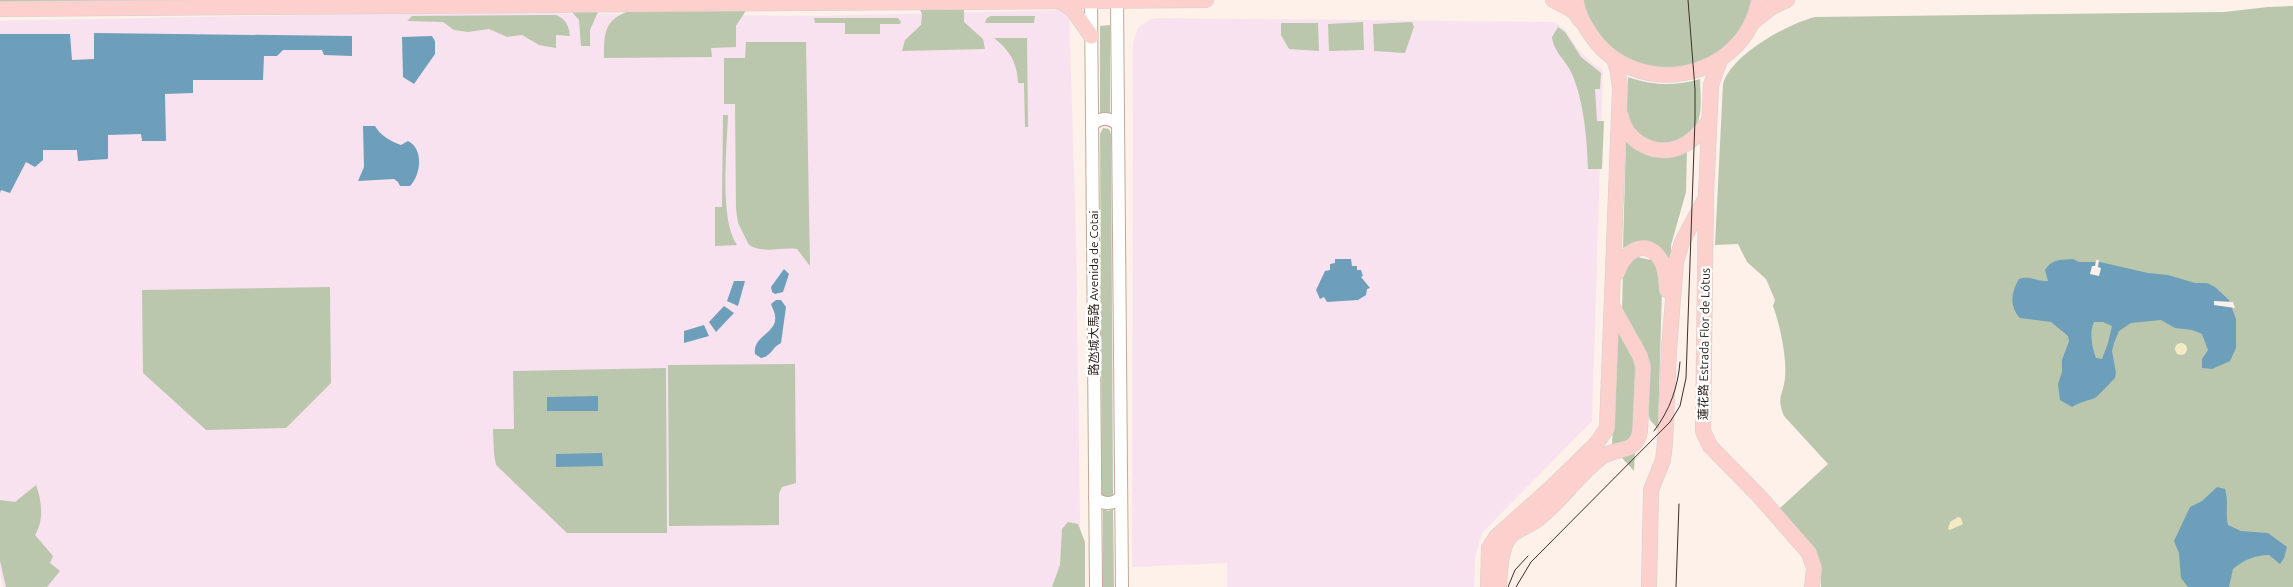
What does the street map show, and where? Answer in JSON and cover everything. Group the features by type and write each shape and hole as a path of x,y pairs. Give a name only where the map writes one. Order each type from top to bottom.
{"main road":[{"path":"331,0 346,7"},
{"path":"0,9 346,7 380,3 1206,0"},
{"path":"1553,0 1574,12 1602,49 1614,59 1634,69 1665,75 1700,70 1720,60 1738,44 1752,23 1760,0"},
{"path":"1576,0 1584,25"},
{"path":"1752,23 1772,7 1787,0"},
{"path":"1060,1 1072,9 1091,36"},
{"path":"1488,587 1489,548 1496,537 1553,486 1606,432 1608,424 1620,109 1620,79 1614,59"},
{"name":"蓮花路 Estrada Flor de Lótus","path":"1720,60 1711,85 1706,194 1704,434 1710,446 1760,496 1809,553 1814,568 1812,587"},
{"path":"1620,109 1622,122 1632,136 1648,148 1661,151 1685,145 1710,122"},
{"path":"1668,348 1678,252 1700,210 1706,194"},
{"path":"1614,281 1621,262 1630,252 1643,249 1650,250 1660,258 1666,274 1668,348 1665,443 1663,460 1651,490 1649,587"},
{"path":"1499,587 1504,551 1510,538 1538,519 1600,459 1612,452 1628,449 1638,440 1643,367 1640,356 1613,307"}],"street":[{"name":"路氹城大馬路 Avenida de Cotai","path":"1091,0 1096,587"},
{"name":"路氹城大馬路 Avenida de Cotai","path":"1117,0 1122,587"},
{"path":"1092,125 1103,119 1112,120 1118,125"},
{"path":"1095,498 1110,504 1121,497"}],"shaded area":[{"path":"1069,10 1076,235 1081,587 3,587 0,571 0,21 447,12 810,16"},
{"path":"1151,19 1554,22 1565,29 1577,48 1592,63 1603,70 1592,421 1482,533 1475,558 1474,587 1227,587 1227,563 1132,567 1133,43 1138,28"}],"green space":[{"path":"0,0 209,0 0,2"},
{"path":"1581,0 1753,0 1743,25 1731,41 1716,53 1699,61 1680,66 1661,67 1643,64 1625,57 1609,46 1589,19"},
{"path":"964,5 964,22 983,39 985,49 902,51 905,40 921,25 922,14 919,8"},
{"path":"2293,6 2293,587 1821,587 1821,569 1779,509 1828,464 1784,416 1780,400 1785,378 1784,351 1773,306 1775,300 1766,279 1747,262 1738,244 1715,245 1723,84 1728,73 1737,62 1761,42 1790,26 1815,17 2224,12"},
{"path":"747,9 736,26 736,47 711,48 712,57 604,58 604,42 607,28 621,14 630,11"},
{"path":"572,12 598,12 590,30 590,46 581,46 579,20"},
{"path":"556,15 566,23 570,36 556,35 556,48 539,45 522,35 507,37 489,29 468,32 454,30 443,22 407,21 412,16"},
{"path":"991,16 1035,16 1034,23 985,23 987,18"},
{"path":"814,18 898,18 901,22 900,24 880,24 880,34 845,34 845,23 815,23"},
{"path":"1363,22 1364,50 1329,51 1328,24"},
{"path":"1412,22 1414,27 1405,53 1374,51 1373,24"},
{"path":"1281,23 1318,23 1319,51 1289,49 1281,35"},
{"path":"1110,25 1110,115 1105,113 1100,115 1100,26"},
{"path":"1558,27 1565,32 1581,57 1601,73 1600,89 1595,89 1597,121 1604,121 1602,169 1588,169 1586,133 1576,85 1570,69 1553,43 1552,37"},
{"path":"994,38 1027,38 1028,127 1025,127 1024,83 1018,83 1012,58"},
{"path":"746,42 806,42 810,266 797,249 766,250 749,245 738,223 736,209 735,104 724,104 724,58 745,58"},
{"path":"1628,77 1664,84 1700,79 1700,113 1697,124 1692,132 1685,138 1667,144 1648,141 1640,136 1633,129 1628,118"},
{"path":"723,115 728,115 726,201 731,233 737,245 715,246 715,207 722,207"},
{"path":"1103,128 1109,129 1111,134 1113,495 1105,498 1102,495 1100,134"},
{"path":"1626,138 1687,148 1686,192 1671,245 1671,261 1632,244 1623,248"},
{"path":"1637,257 1651,260 1656,265 1662,288 1658,429 1650,420 1648,413 1650,364 1641,341 1625,321 1622,313 1623,268"},
{"path":"330,287 331,383 286,428 206,430 143,373 142,290"},
{"path":"1616,325 1633,351 1639,373 1634,471 1612,447"},
{"path":"795,364 796,483 782,487 779,494 779,525 669,526 668,365"},
{"path":"666,368 667,533 567,533 496,465 493,429 514,429 513,371"},
{"path":"36,485 40,498 41,517 35,535 53,556 50,563 60,571 47,587 6,587 0,561 0,500 15,502"},
{"path":"1103,509 1108,511 1113,509 1114,587 1103,587"},
{"path":"1068,522 1078,524 1085,542 1085,587 1052,587 1060,565 1062,529"}],"sand":[{"path":"2179,343 2183,343 2187,349 2183,355 2179,355 2175,351 2175,347"},
{"path":"1958,517 1961,518 1963,524 1950,530 1948,529 1950,522"}],"water":[{"path":"94,33 352,36 352,56 324,55 322,50 283,50 277,56 264,56 263,80 193,80 193,93 165,94 166,141 142,141 141,134 108,135 108,159 78,161 77,150 43,150 43,160 35,167 26,162 10,193 1,190 0,193 0,34 70,34 72,60 94,59"},
{"path":"432,36 435,41 435,54 414,84 403,77 402,37"},
{"path":"363,126 375,126 380,133 393,142 401,145 408,141 417,150 419,162 417,175 410,186 400,186 394,179 358,181 364,167"},
{"path":"1335,259 1351,259 1352,266 1357,266 1357,270 1361,270 1363,276 1361,277 1370,288 1367,289 1366,295 1358,300 1327,302 1324,297 1320,299 1316,290 1325,271 1330,270 1330,264 1335,263"},
{"path":"2073,259 2079,262 2100,262 2148,273 2168,275 2195,283 2207,283 2215,287 2229,300 2236,319 2236,348 2230,361 2212,369 2202,368 2202,359 2208,350 2202,334 2192,330 2175,328 2161,320 2131,323 2119,331 2114,343 2112,351 2116,373 2115,378 2095,398 2072,407 2060,400 2058,384 2062,372 2062,360 2069,341 2068,336 2051,322 2020,318 2014,309 2012,299 2019,279 2027,278 2048,281 2045,270 2050,264","holes":["2094,322 2103,322 2112,326 2102,359 2096,358 2091,335"]},
{"path":"784,269 789,274 783,292 775,294 772,292 771,287"},
{"path":"734,281 745,281 738,306 727,301"},
{"path":"776,300 781,300 786,307 781,343 768,355 761,358 755,354 755,348 757,343 773,327 775,314 771,304"},
{"path":"724,306 734,313 716,332 709,322"},
{"path":"704,325 709,336 684,343 684,331"},
{"path":"598,396 598,411 547,411 547,397"},
{"path":"602,453 603,466 556,467 556,454"},
{"path":"2217,487 2225,489 2228,525 2241,531 2268,533 2287,547 2284,558 2280,564 2269,555 2254,557 2246,561 2233,569 2229,587 2188,587 2181,578 2179,553 2174,541 2190,507 2202,501"}],"pier":[{"path":"2096,260 2099,260 2098,267 2101,268 2099,276 2090,274"},
{"path":"2214,301 2233,302 2235,308 2214,305"}],"tram line":[{"path":"1516,587 1531,562 1670,422 1680,406 1686,378 1695,119 1695,89 1688,0"},
{"path":"1654,431 1665,415 1672,398 1680,362"},
{"path":"1676,587 1679,504"},
{"path":"1508,587 1515,570 1528,556"}]}
